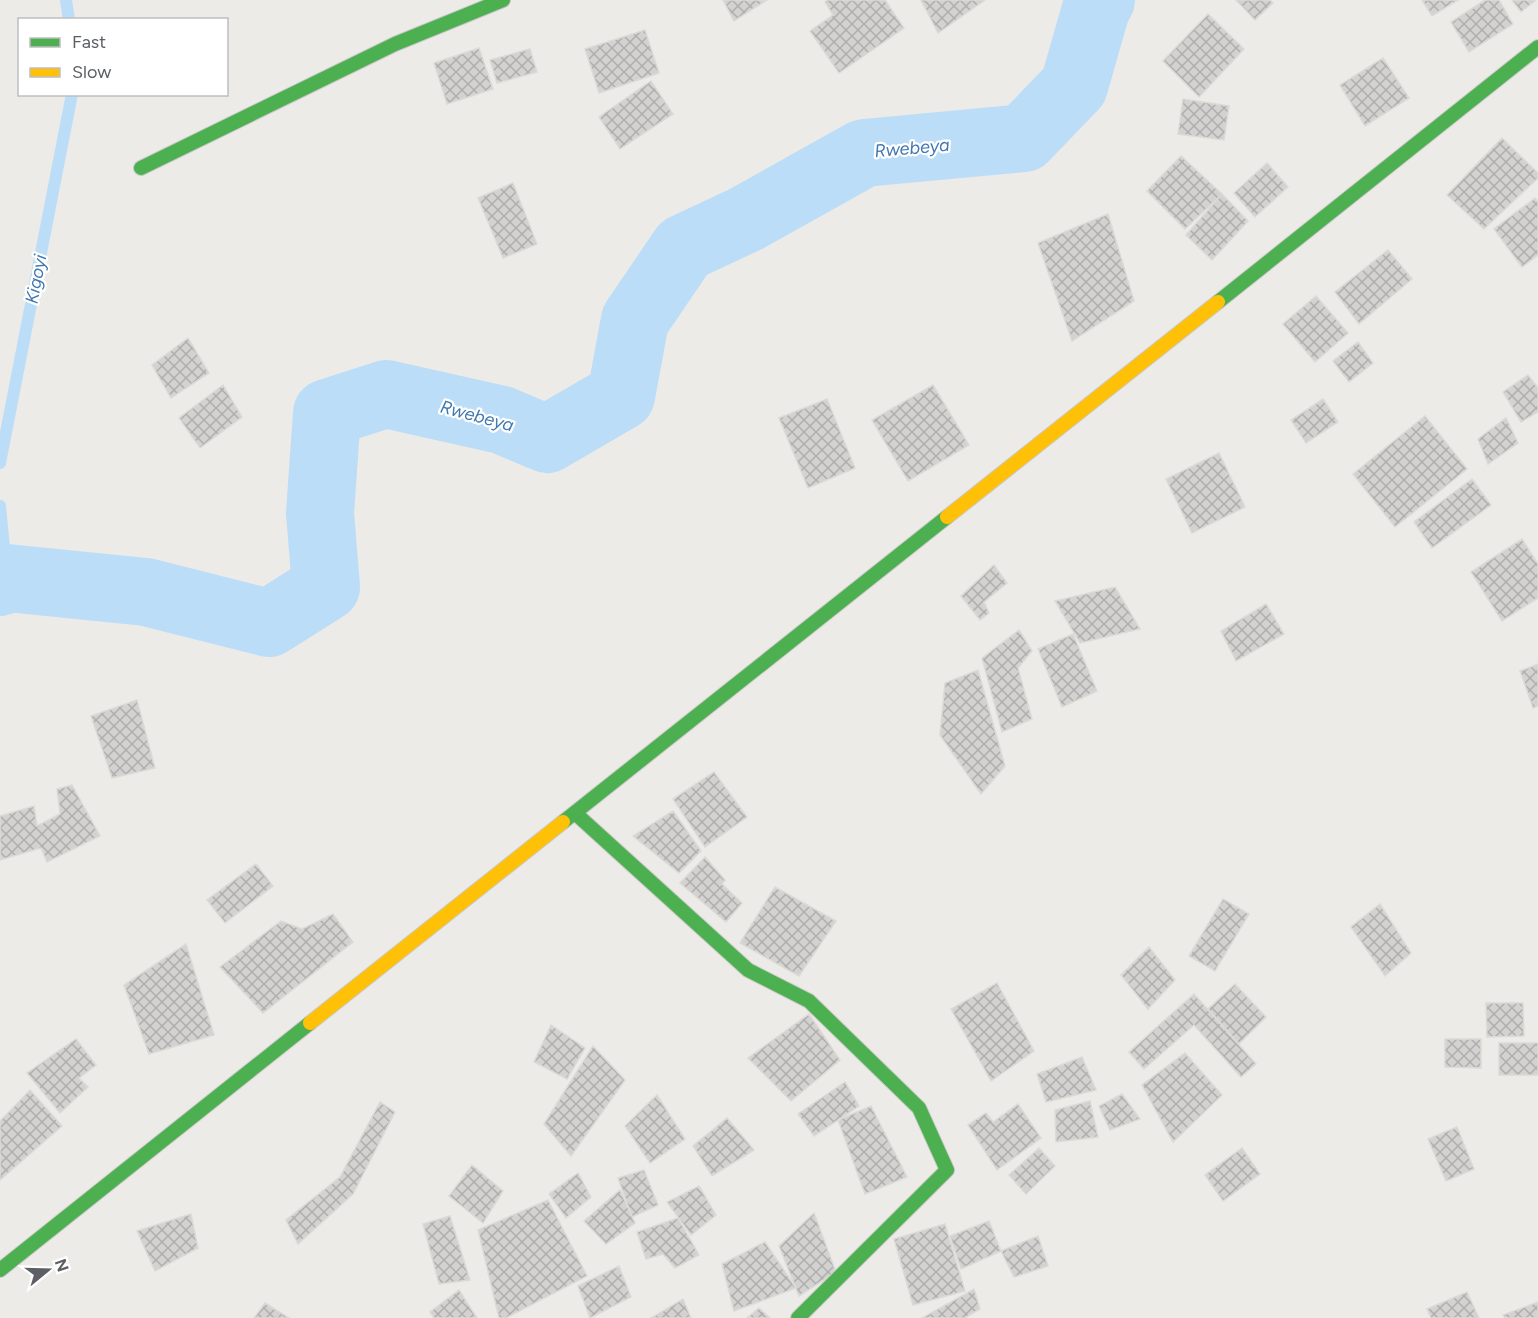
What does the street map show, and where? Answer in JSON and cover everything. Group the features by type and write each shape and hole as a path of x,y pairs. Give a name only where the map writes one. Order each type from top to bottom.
{"main road":[{"path":"141,168 395,44 504,0"},
{"path":"0,1270 1538,47"},
{"path":"575,813 748,970 809,1001 919,1108 947,1170 798,1318"}],"building":[{"path":"723,0 767,0 734,21"},
{"path":"828,0 885,0 904,28 839,73 810,31 833,15 825,2"},
{"path":"921,0 985,0 938,33"},
{"path":"1236,0 1270,0 1273,3 1255,20"},
{"path":"1422,0 1458,0 1432,16"},
{"path":"1485,0 1499,0 1513,24 1469,52 1451,22"},
{"path":"1512,0 1536,0 1521,12"},
{"path":"1208,14 1244,49 1199,97 1163,61"},
{"path":"645,30 659,73 599,93 585,49"},
{"path":"479,48 493,89 447,104 434,63"},
{"path":"530,49 537,72 497,83 490,60"},
{"path":"1383,58 1409,98 1365,126 1340,85"},
{"path":"651,81 673,114 620,149 599,117"},
{"path":"1183,99 1229,106 1224,140 1178,134"},
{"path":"1502,138 1538,173 1538,178 1484,229 1447,195"},
{"path":"1181,156 1222,194 1185,229 1147,191"},
{"path":"1267,163 1288,187 1255,217 1234,193"},
{"path":"513,183 537,244 503,258 478,198"},
{"path":"1222,194 1248,221 1212,260 1186,235"},
{"path":"1535,198 1538,202 1538,255 1522,267 1494,229"},
{"path":"1108,214 1134,301 1072,341 1038,243"},
{"path":"1388,250 1412,279 1359,324 1335,292"},
{"path":"1316,296 1348,333 1315,362 1283,324"},
{"path":"188,338 209,373 171,398 152,365"},
{"path":"1358,342 1373,363 1349,382 1333,361"},
{"path":"1528,375 1538,388 1538,412 1521,422 1503,392"},
{"path":"223,385 242,417 200,448 179,418"},
{"path":"933,385 969,445 908,481 872,420"},
{"path":"827,399 855,468 808,488 779,418"},
{"path":"1323,399 1338,422 1306,443 1291,420"},
{"path":"1425,416 1467,469 1395,527 1353,474"},
{"path":"1506,418 1518,443 1488,464 1478,439"},
{"path":"1219,453 1245,507 1192,533 1166,479"},
{"path":"1472,479 1491,505 1432,548 1414,522"},
{"path":"1522,539 1538,564 1538,598 1502,621 1471,572"},
{"path":"994,565 1007,583 984,602 989,613 980,620 961,596"},
{"path":"1115,587 1140,629 1080,643 1055,601"},
{"path":"1266,604 1284,634 1236,661 1221,631"},
{"path":"1019,630 1032,651 1018,668 1032,719 1002,732 982,658"},
{"path":"1073,634 1097,691 1062,707 1038,649"},
{"path":"1538,664 1538,706 1533,708 1520,671"},
{"path":"978,670 1005,766 981,794 940,735 945,683"},
{"path":"137,700 155,768 112,778 91,716"},
{"path":"714,772 747,817 705,847 673,799"},
{"path":"72,785 100,836 47,862 41,848 0,860 0,816 34,806 37,826 60,814 57,789"},
{"path":"673,811 701,851 679,873 633,836"},
{"path":"705,857 725,880 722,884 742,903 726,922 680,883"},
{"path":"256,864 273,886 225,923 207,900"},
{"path":"775,887 836,921 799,976 740,943"},
{"path":"1223,899 1249,914 1215,971 1189,956"},
{"path":"1380,904 1411,953 1385,976 1351,927"},
{"path":"333,914 353,942 263,1013 220,967 281,921 302,929"},
{"path":"186,944 214,1035 149,1054 124,985"},
{"path":"1149,947 1175,980 1148,1009 1121,975"},
{"path":"997,983 1034,1051 991,1081 951,1009"},
{"path":"1235,984 1266,1017 1239,1044 1208,1009"},
{"path":"1194,994 1256,1064 1241,1077 1194,1025 1144,1069 1129,1052"},
{"path":"1486,1003 1523,1003 1524,1036 1487,1037"},
{"path":"809,1014 840,1060 791,1101 748,1058"},
{"path":"551,1025 585,1048 567,1079 534,1062"},
{"path":"76,1039 96,1065 79,1078 88,1087 60,1113 27,1073"},
{"path":"1445,1039 1481,1039 1481,1068 1445,1067"},
{"path":"1499,1043 1538,1043 1538,1075 1499,1075"},
{"path":"593,1046 625,1080 571,1156 544,1124"},
{"path":"1185,1053 1222,1095 1173,1142 1142,1085"},
{"path":"1082,1057 1096,1090 1046,1102 1037,1074"},
{"path":"845,1082 859,1106 814,1136 798,1114"},
{"path":"30,1090 62,1126 0,1180 0,1121"},
{"path":"1122,1094 1140,1119 1110,1130 1099,1106"},
{"path":"657,1095 685,1139 650,1163 625,1126"},
{"path":"1090,1101 1098,1137 1056,1142 1055,1110"},
{"path":"380,1102 395,1112 353,1194 298,1244 286,1220 340,1177"},
{"path":"1018,1104 1041,1138 997,1170 968,1125 986,1113 993,1122"},
{"path":"871,1106 907,1177 865,1194 838,1120"},
{"path":"727,1118 754,1150 712,1176 693,1146"},
{"path":"1457,1127 1474,1169 1446,1181 1428,1139"},
{"path":"1039,1148 1055,1166 1026,1194 1009,1175"},
{"path":"1242,1148 1260,1174 1223,1201 1205,1175"},
{"path":"472,1165 503,1191 483,1223 449,1196"},
{"path":"644,1170 658,1205 632,1217 618,1178"},
{"path":"578,1173 591,1197 566,1218 549,1194"},
{"path":"699,1186 716,1215 691,1235 667,1202"},
{"path":"620,1190 635,1223 606,1244 584,1221"},
{"path":"548,1200 587,1276 506,1318 499,1318 478,1230"},
{"path":"814,1213 836,1272 799,1296 779,1246"},
{"path":"191,1214 198,1248 155,1271 137,1231"},
{"path":"450,1216 470,1280 439,1284 423,1224"},
{"path":"678,1218 699,1255 675,1268 663,1254 646,1259 637,1232"},
{"path":"989,1221 1001,1251 961,1269 950,1236"},
{"path":"945,1224 965,1291 913,1305 894,1239"},
{"path":"1038,1236 1048,1266 1014,1277 1001,1251"},
{"path":"765,1242 796,1288 734,1311 722,1264"},
{"path":"619,1266 631,1297 590,1318 578,1286"},
{"path":"974,1289 980,1309 965,1318 922,1318"},
{"path":"459,1290 477,1318 434,1318 430,1312"},
{"path":"1467,1292 1479,1318 1431,1318 1427,1309"},
{"path":"683,1299 691,1318 651,1318"},
{"path":"1538,1302 1538,1318 1505,1318 1503,1315"},
{"path":"265,1303 289,1318 254,1318"},
{"path":"759,1308 770,1318 747,1318"}],"waterway":[{"name":"Kigoyi","path":"66,0 69,18"},
{"name":"Rwebeya","path":"0,582 7,578 146,592 269,623 326,587 320,513 327,413 386,394 502,420 547,439 621,396 635,320 684,248 746,219 864,153 1024,138 1074,86 1096,9 1101,0"},
{"name":"Kigoyi","path":"0,463 72,96"},
{"name":"Kigoyi","path":"0,506 7,578"}],"traffic: fast":[{"path":"141,168 395,44 503,0"},
{"path":"1218,302 1538,47"},
{"path":"563,822 947,517"},
{"path":"575,813 748,970 809,1001 919,1108 947,1170 798,1318"},
{"path":"0,1270 310,1023"}],"traffic: slow":[{"path":"947,517 1218,302"},
{"path":"310,1023 563,822"}]}
